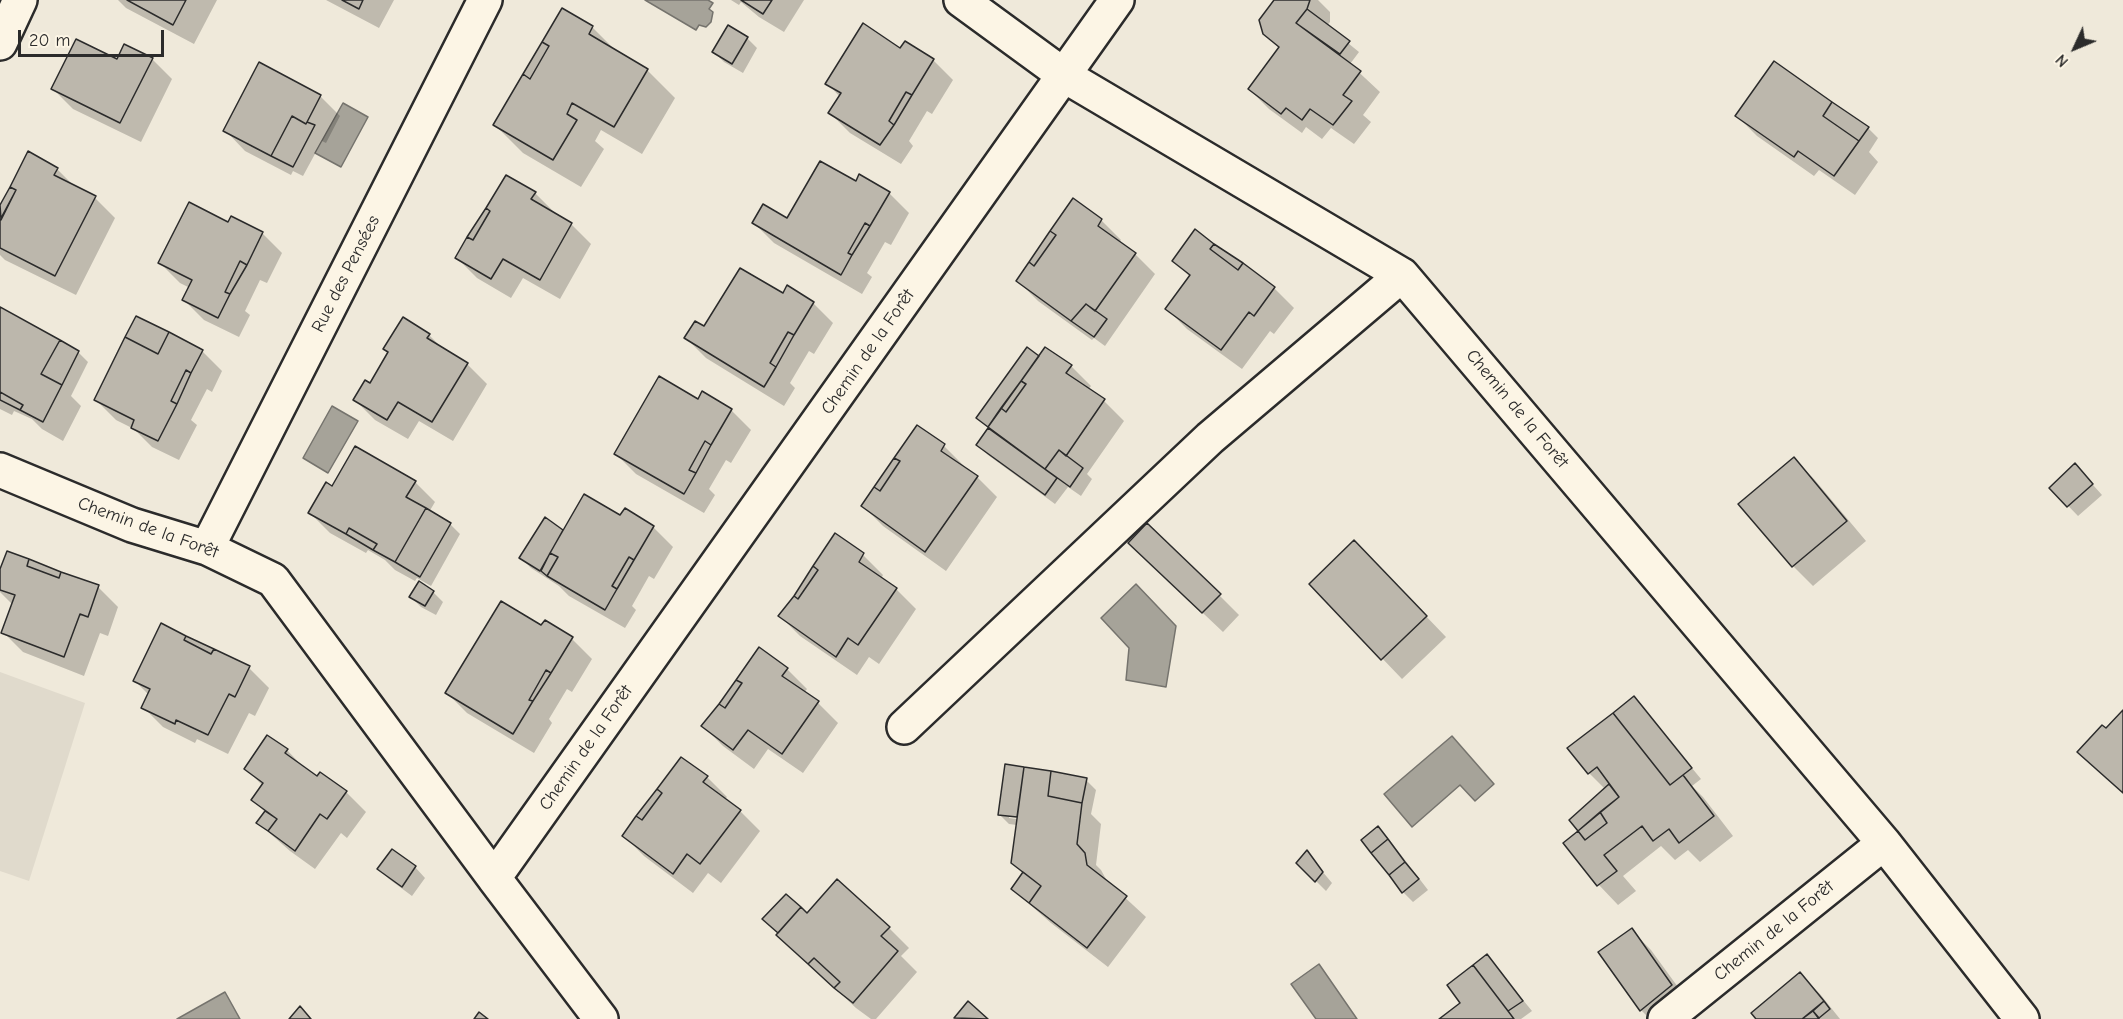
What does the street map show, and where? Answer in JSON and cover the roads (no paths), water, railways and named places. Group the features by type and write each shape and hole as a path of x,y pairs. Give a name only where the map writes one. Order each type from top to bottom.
{"street":[{"path":"0,43 20,0"},
{"name":"Rue des Pensées","path":"207,548 484,0"},
{"name":"Chemin de la Forêt","path":"961,0 1065,76 1402,275 1884,843 2022,1019"},
{"path":"1065,76 1117,0"},
{"name":"Chemin de la Forêt","path":"0,470 132,525 207,548 273,580 494,878 1065,76"},
{"path":"904,727 1210,438 1402,275"},
{"name":"Chemin de la Forêt","path":"1665,1019 1884,843"},
{"path":"494,878 601,1019"}]}
